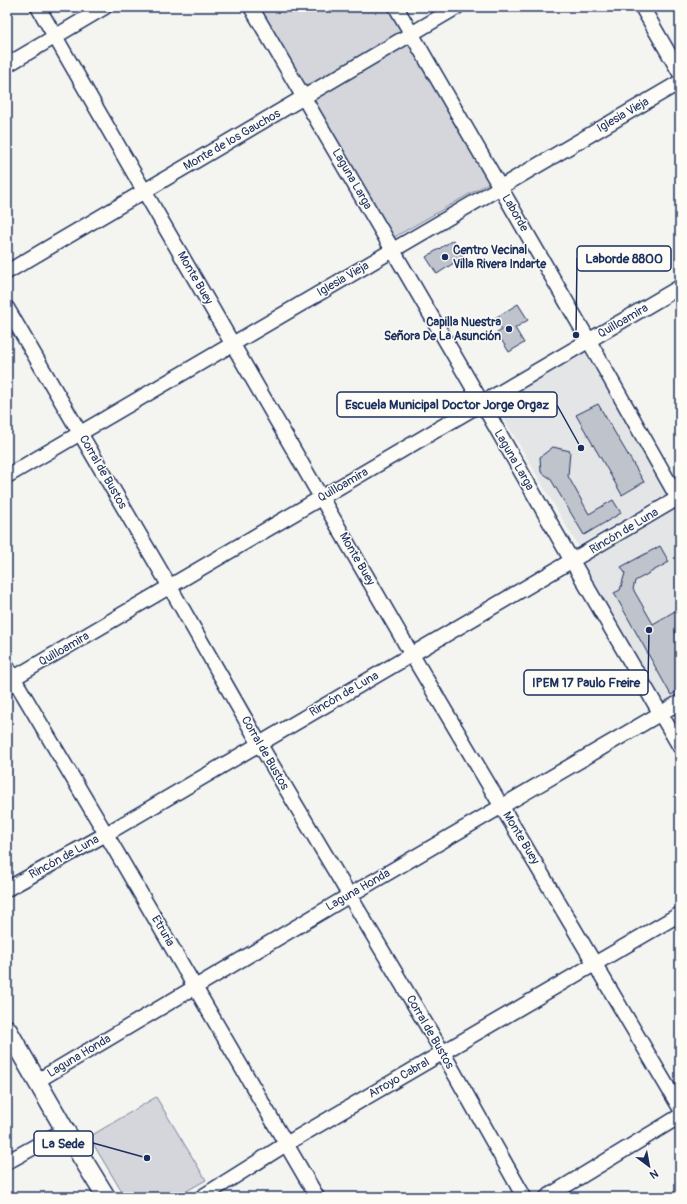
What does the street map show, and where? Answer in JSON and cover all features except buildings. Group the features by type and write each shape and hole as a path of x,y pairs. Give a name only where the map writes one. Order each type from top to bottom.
{"main road":[{"path":"7,1029 65,1130 106,1197"}],"street":[{"name":"Monte Buey","path":"38,7 412,655 680,1108"},
{"path":"7,65 104,7"},
{"name":"Laguna Larga","path":"251,7 482,403 680,747"},
{"name":"Laborde","path":"396,7 589,340 679,499"},
{"name":"Monte de los Gauchos","path":"7,272 457,7"},
{"path":"642,7 680,73"},
{"name":"Iglesia Vieja","path":"7,476 680,82"},
{"name":"Quilloamira","path":"9,676 170,587 680,287"},
{"name":"Corral de Bustos","path":"7,308 259,743 443,1053 524,1197"},
{"name":"Rincón de Luna","path":"7,889 106,834 259,743 679,499"},
{"name":"Etruria","path":"9,676 106,834 317,1197"},
{"name":"Laguna Honda","path":"37,1081 350,895 680,702"},
{"name":"Arroyo Cabral","path":"202,1197 286,1144 680,914"},
{"path":"547,1197 680,1116"},
{"path":"7,1162 65,1130"}],"shaded area":[{"path":"257,7 392,7 407,32 305,91"},
{"path":"410,39 492,181 391,239 310,98"},
{"path":"584,351 667,494 578,546 495,403"},
{"path":"677,503 680,508 680,698 664,707 579,562"},
{"path":"156,1097 206,1180 176,1197 125,1197 89,1137"}],"place":[{"name":"Centro Vecinal Villa Rivera Indarte","path":"445,257"},
{"name":"Capilla Nuestra Señora De La Asunción","path":"509,329"},
{"name":"Laborde 8800","path":"576,335"},
{"name":"Escuela Municipal Doctor Jorge Orgaz","path":"581,448"},
{"name":"IPEM 17 Paulo Freire","path":"649,630"},
{"name":"La Sede","path":"147,1158"}]}
